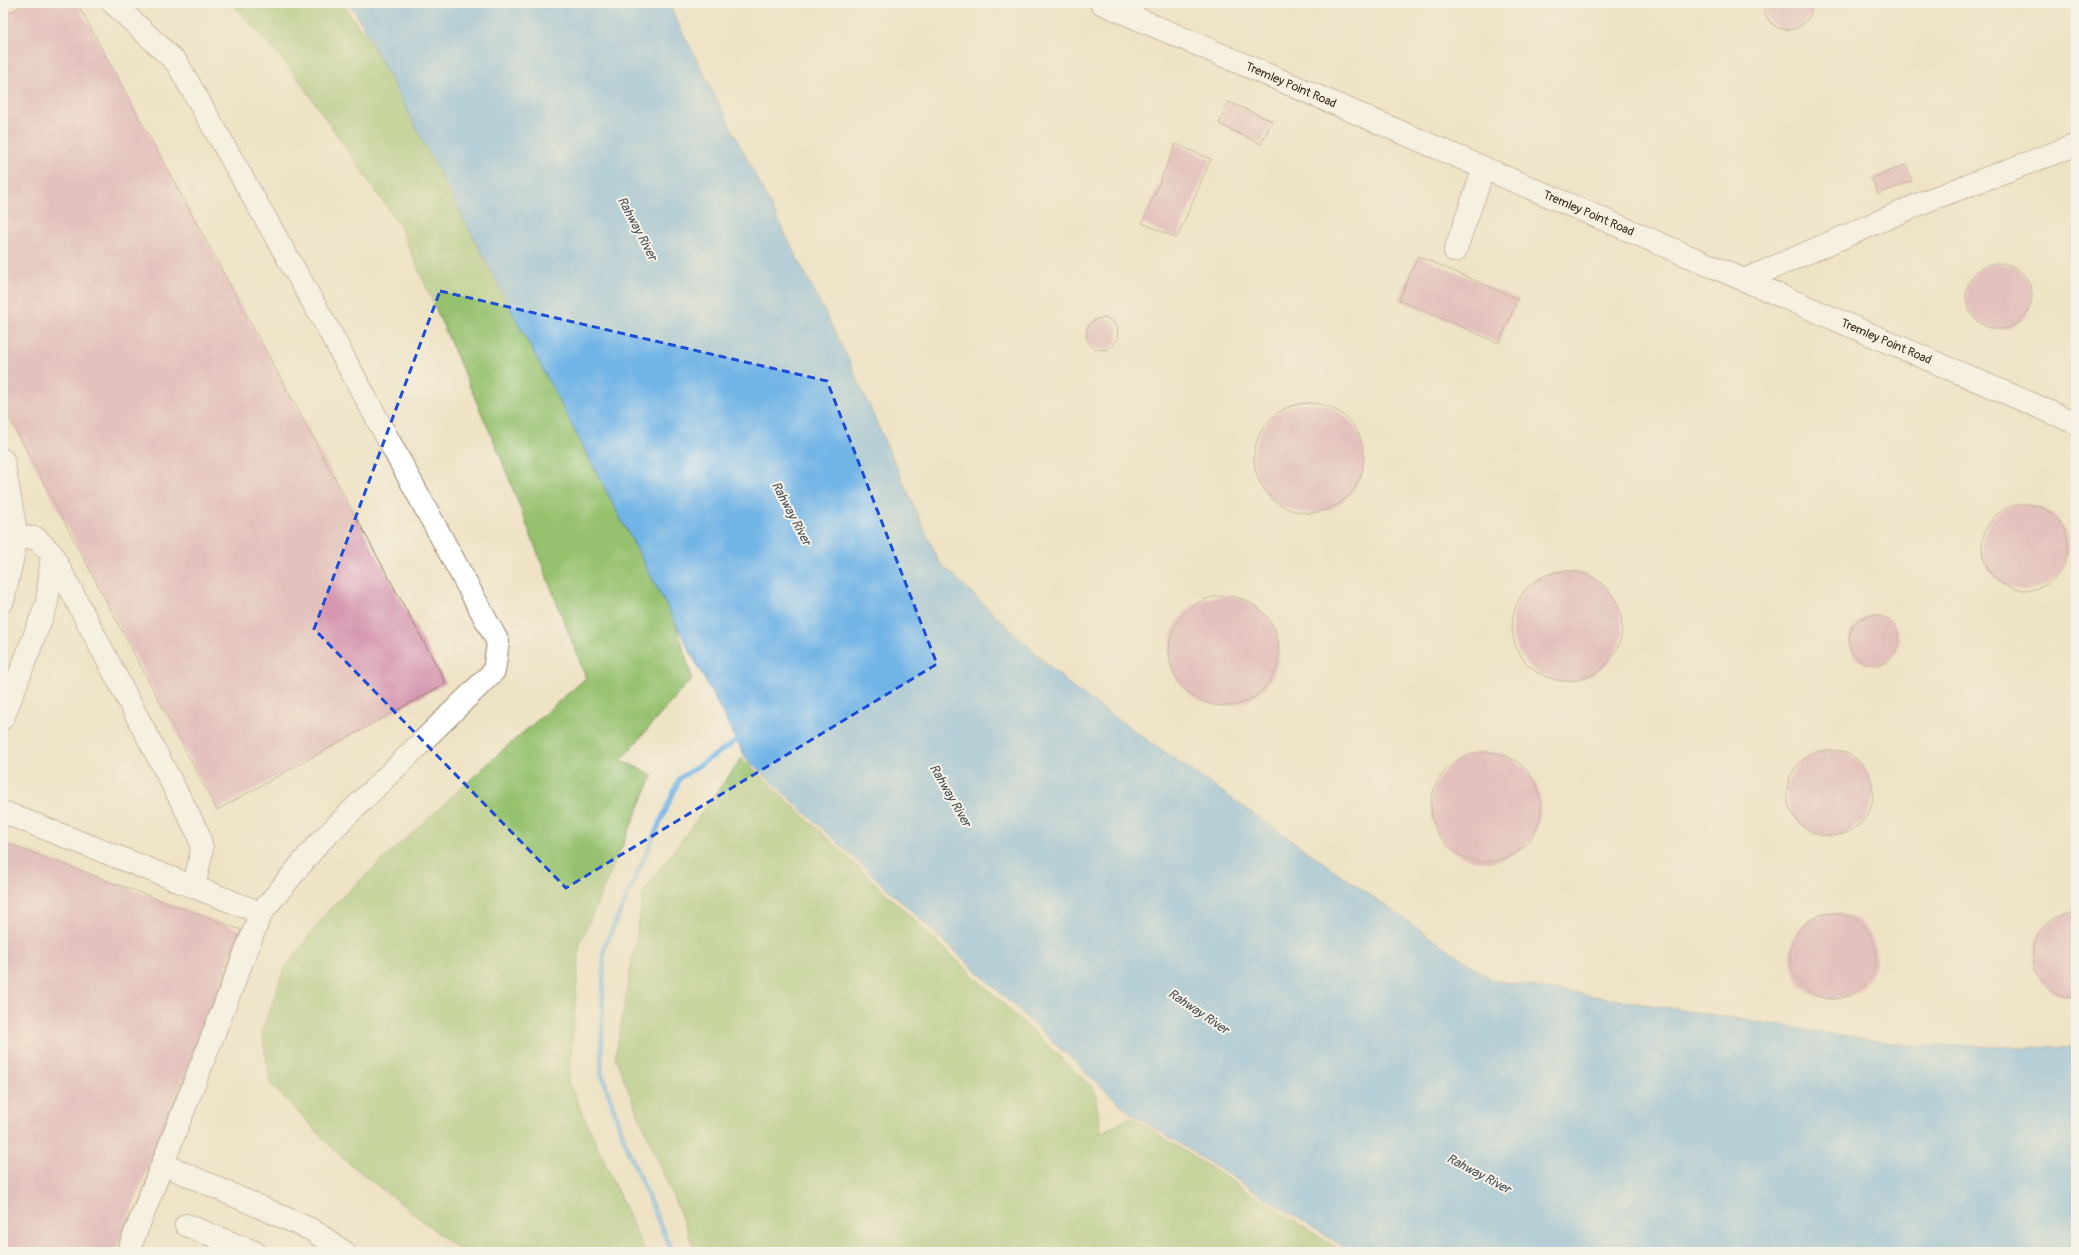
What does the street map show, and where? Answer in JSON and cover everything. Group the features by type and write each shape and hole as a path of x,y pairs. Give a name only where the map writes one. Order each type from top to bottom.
{"street":[{"path":"112,3 177,63 331,334 498,642 494,671 317,845 261,913 128,1252"},
{"name":"Tremley Point Road","path":"1101,3 2076,423"},
{"path":"1744,280 1929,200 2076,145"},
{"path":"1455,251 1484,168"},
{"path":"3,460 17,537 3,601"},
{"path":"17,537 36,538 52,554 198,833 202,849 194,887"},
{"path":"3,718 47,603 52,554"},
{"path":"3,812 261,913"},
{"path":"163,1164 312,1230 339,1251"},
{"path":"186,1225 254,1252"}],"highlighted area":[{"path":"440,291 827,381 937,664 566,888 314,629"}],"green space":[{"path":"232,3 342,3 528,266 661,574 692,678 621,760 653,775 580,943 569,1083 645,1252 462,1252 341,1157 270,1083 262,1031 284,969 331,907 504,749 586,678 499,453 399,225 294,73"},
{"path":"742,758 1095,1090 1101,1133 1131,1117 1343,1252 696,1252 615,1058 644,891"}],"water":[{"name":"Rahway River","path":"346,3 668,3 847,356 939,562 1073,688 1492,980 1904,1045 2076,1048 2076,1252 1352,1252 1129,1112 746,758 355,11"}],"building":[{"path":"27,3 77,3 446,683 217,810 3,406 3,16"},
{"path":"1763,3 1813,3 1811,14 1805,22 1797,28 1788,30 1778,28 1770,22 1765,14"},
{"path":"1229,102 1272,121 1261,144 1219,124"},
{"path":"1176,144 1211,159 1177,238 1142,223"},
{"path":"1906,165 1912,181 1878,194 1872,178"},
{"path":"1418,256 1518,299 1499,343 1399,300"},
{"path":"1999,263 2012,265 2022,273 2030,283 2032,296 2030,309 2022,319 2012,327 1999,329 1986,327 1976,319 1968,309 1966,296 1968,283 1976,273 1986,265"},
{"path":"1099,318 1105,318 1115,325 1118,334 1117,340 1111,347 1105,350 1099,350 1089,343 1086,337 1086,331 1093,321"},
{"path":"1309,403 1330,407 1340,412 1348,419 1355,427 1360,437 1364,458 1360,479 1355,489 1348,497 1340,504 1330,509 1309,513 1288,509 1278,504 1270,497 1263,489 1258,479 1254,458 1258,437 1263,427 1270,419 1278,412 1288,407"},
{"path":"2025,504 2033,505 2049,511 2061,523 2067,539 2067,555 2061,571 2049,583 2033,589 2025,590 2017,589 2001,583 1989,571 1983,555 1982,547 1983,539 1989,523 2001,511 2017,505"},
{"path":"1567,571 1588,575 1598,580 1606,587 1613,595 1618,605 1622,626 1618,647 1613,657 1606,665 1598,672 1588,677 1567,681 1546,677 1536,672 1528,665 1521,657 1516,647 1512,626 1516,605 1521,595 1528,587 1536,580 1546,575"},
{"path":"1224,596 1245,600 1255,605 1263,612 1270,620 1275,630 1279,651 1275,672 1270,682 1263,690 1255,697 1245,702 1224,706 1203,702 1193,697 1185,690 1178,682 1173,672 1169,651 1173,630 1178,620 1185,612 1193,605 1203,600"},
{"path":"1874,615 1888,619 1895,626 1899,640 1895,654 1888,661 1874,665 1860,661 1853,654 1849,640 1853,626 1860,619"},
{"path":"1830,750 1846,753 1854,757 1866,769 1870,777 1873,793 1870,809 1866,817 1854,829 1846,833 1830,836 1814,833 1806,829 1794,817 1790,809 1787,793 1790,777 1794,769 1806,757 1814,753"},
{"path":"1486,752 1507,756 1517,761 1525,768 1532,776 1537,786 1541,807 1537,828 1532,838 1525,846 1517,853 1507,858 1486,862 1465,858 1455,853 1447,846 1440,838 1435,828 1431,807 1435,786 1440,776 1447,768 1455,761 1465,756"},
{"path":"3,842 241,930 115,1252 3,1252"},
{"path":"2076,912 2076,998 2064,997 2051,991 2042,982 2035,970 2033,957 2034,944 2039,932 2048,923 2059,916"},
{"path":"1833,913 1841,914 1857,920 1869,932 1875,948 1875,964 1869,980 1857,992 1841,998 1833,999 1825,998 1809,992 1797,980 1791,964 1790,956 1791,948 1797,932 1809,920 1825,914"}],"waterway":[{"path":"672,1252 628,1150 601,1072 604,948 680,778 741,738"}]}
